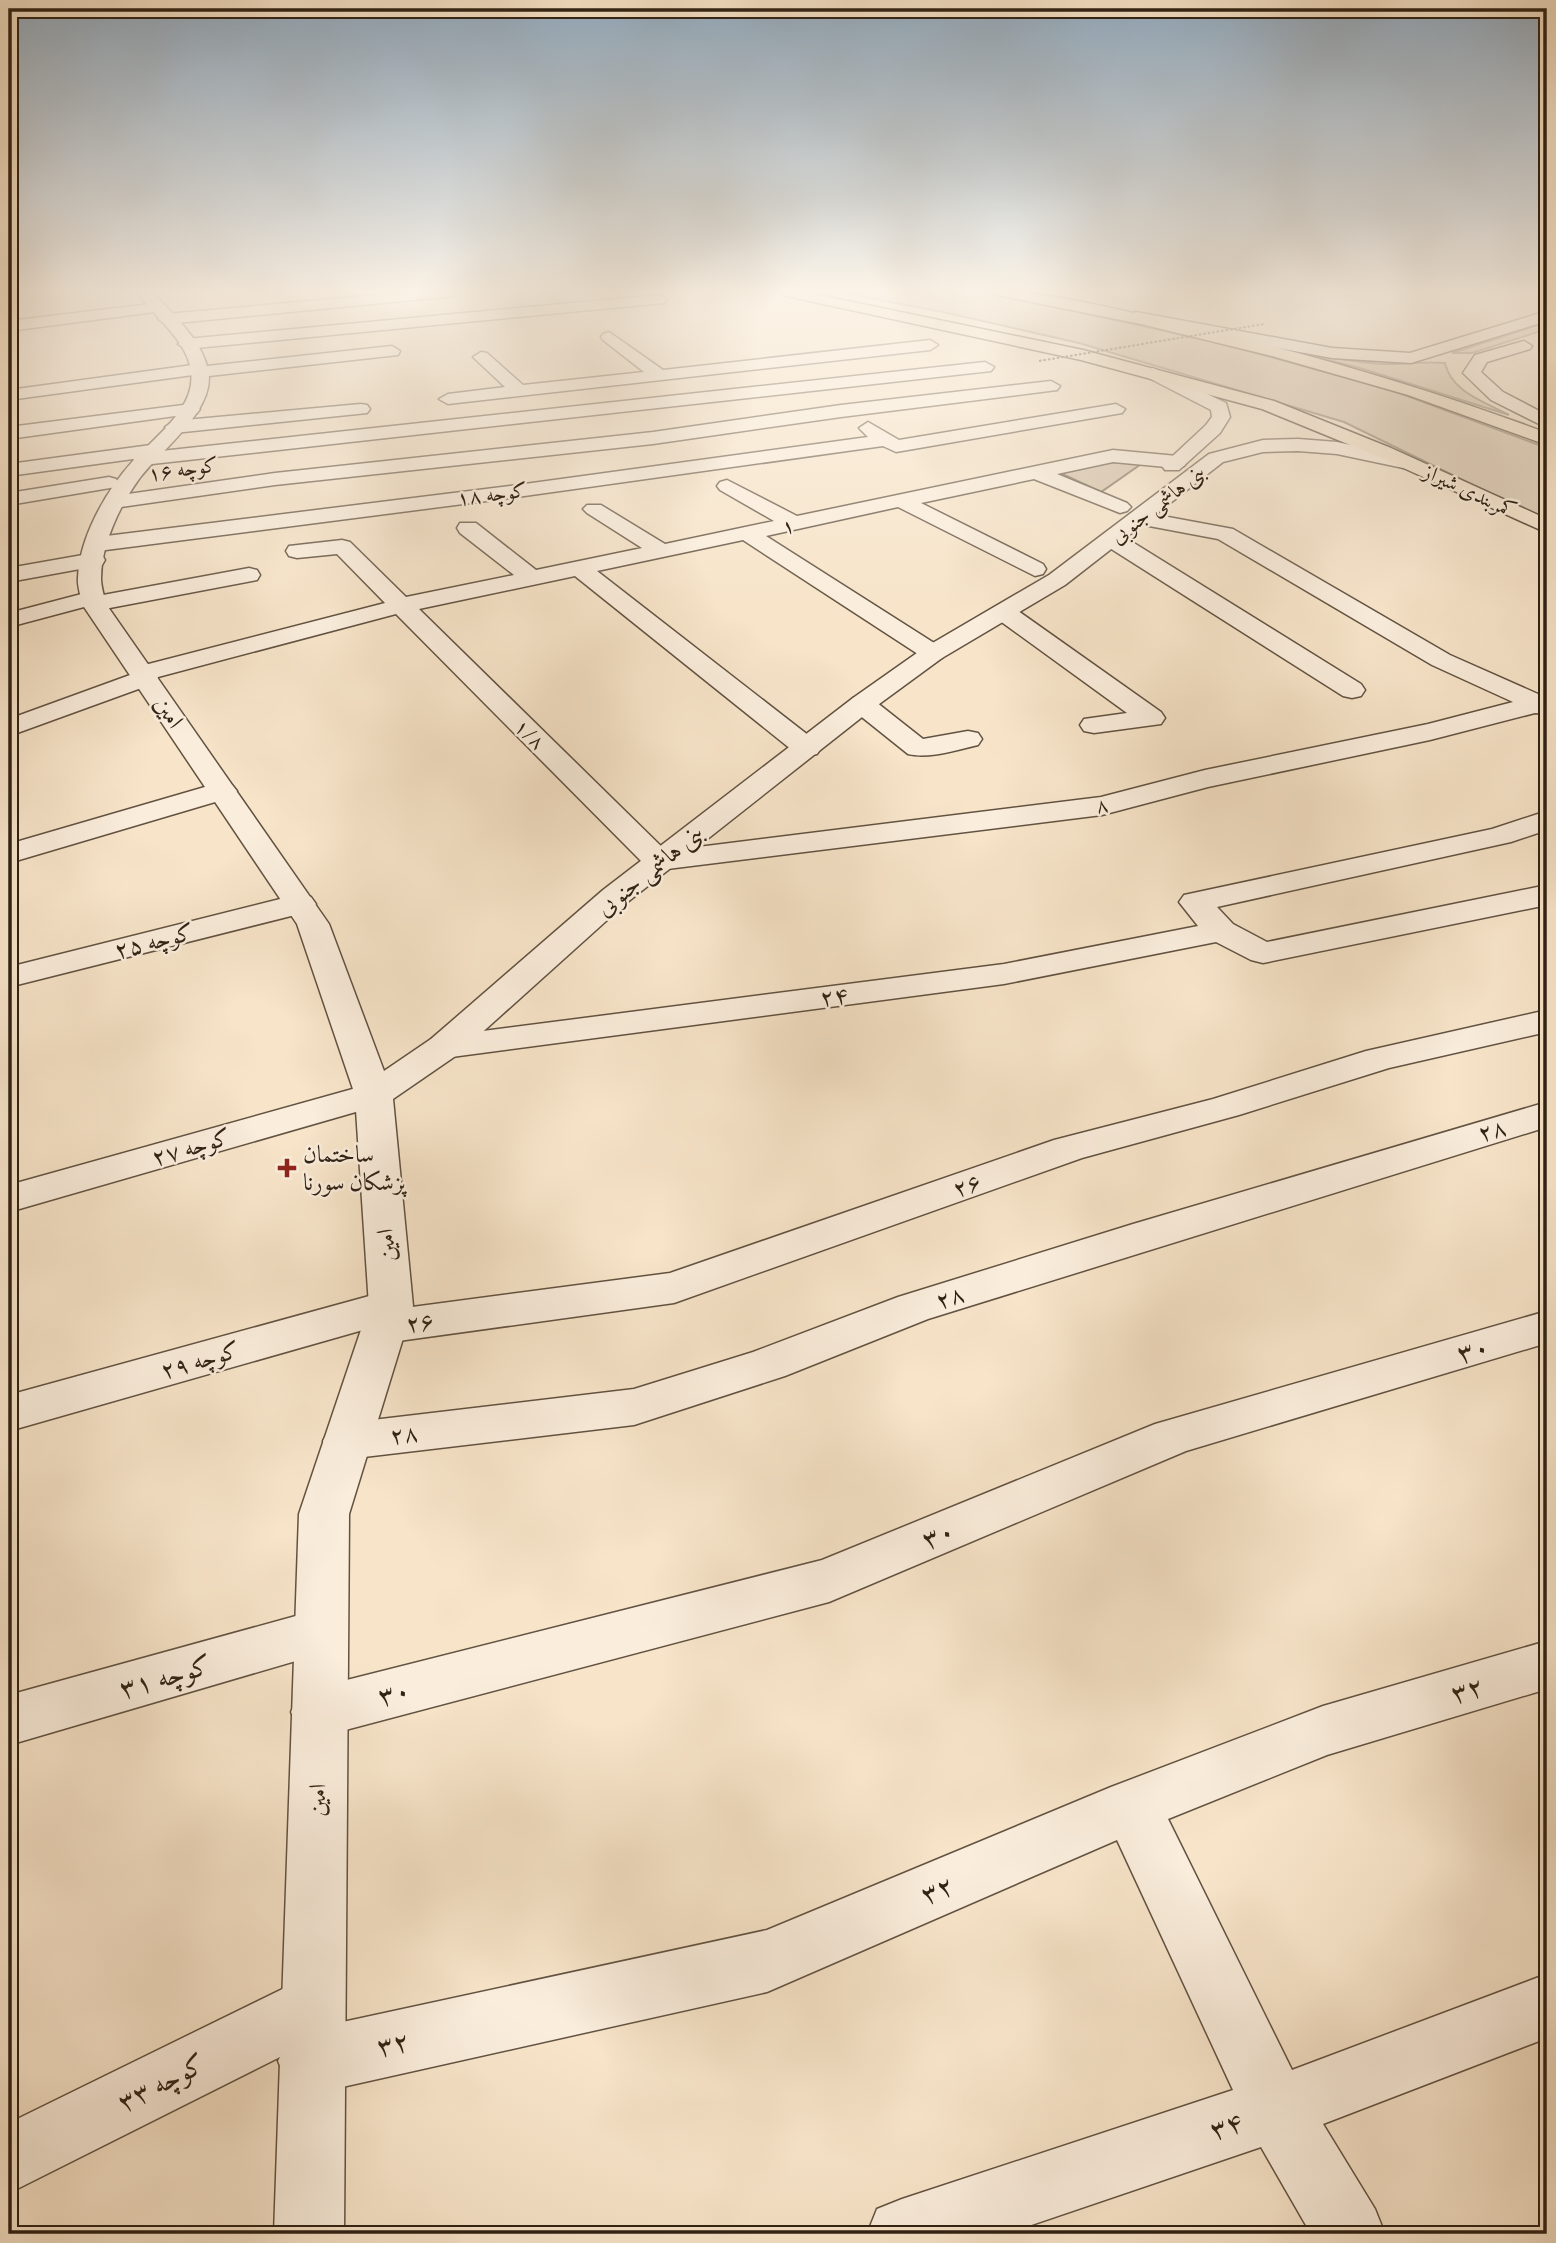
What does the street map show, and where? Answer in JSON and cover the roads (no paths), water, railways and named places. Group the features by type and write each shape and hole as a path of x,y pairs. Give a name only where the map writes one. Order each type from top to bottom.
{"highway":[{"name":"کمربندی شیراز","path":"1238,397 1268,405 1408,463 1547,527"},
{"path":"1424,397 1547,439"}],"street":[{"path":"93,601 89,578 104,507 182,418 196,397"},
{"path":"425,401 462,397"},
{"path":"9,470 141,463 724,397"},
{"name":"کوچه ۱۶","path":"104,507 275,479 653,438 961,397"},
{"name":"بنی هاشمی جنوبی","path":"1158,477 1213,429 1222,417 1220,407 1200,397"},
{"path":"1498,397 1547,422"},
{"path":"9,433 182,418 385,406"},
{"name":"کوچه ۱۸","path":"9,575 96,552 886,440 896,446 1116,409"},
{"path":"841,411 886,440"},
{"path":"1213,429 1249,435"},
{"name":"بنی هاشمی جنوبی","path":"374,1095 444,1047 614,897 862,704 933,653 1005,613 1106,531 1141,518 1216,457 1249,435 1337,447 1408,463"},
{"name":"۱","path":"9,727 144,676 400,606 1113,456 1177,462"},
{"path":"9,499 141,463"},
{"path":"1038,473 1120,507"},
{"path":"950,474 974,487"},
{"path":"727,486 795,524"},
{"name":"بنی هاشمی جنوبی","path":"1106,531 1120,507 1139,492"},
{"path":"904,502 1035,569"},
{"path":"594,509 663,552"},
{"path":"1141,518 1225,534 1440,660 1542,706"},
{"path":"468,528 533,579"},
{"path":"1106,531 1352,690"},
{"path":"748,534 933,653"},
{"name":"۱/۸","path":"297,551 342,547 659,861"},
{"name":"بنی هاشمی جنوبی","path":"933,653 983,607 1056,554"},
{"path":"580,569 807,748"},
{"path":"9,620 93,601 249,575"},
{"name":"امین","path":"93,601 313,924 374,1095 388,1317 324,1514 309,2234"},
{"path":"1005,613 1151,718 1094,725"},
{"path":"862,704 918,748 968,739"},
{"name":"۸","path":"659,861 1102,806 1205,779 1542,706"},
{"path":"9,854 222,791"},
{"path":"1547,820 1500,836 1195,902 1221,931 1263,953 1547,895"},
{"name":"کوچه ۲۵","path":"9,977 300,904"},
{"name":"۲۴","path":"444,1047 1004,974 1221,931"},
{"name":"۲۶","path":"388,1317 674,1288 1068,1149 1226,1107 1379,1059 1547,1021"},
{"name":"کوچه ۲۷","path":"9,1199 374,1095"},
{"name":"۲۸","path":"347,1441 634,1407 769,1364 953,1296 1174,1226 1547,1114"},
{"name":"کوچه ۲۹","path":"9,1413 388,1317"},
{"name":"۳۰","path":"319,1712 829,1580 1172,1437 1547,1327"},
{"name":"کوچه ۳۱","path":"9,1720 321,1632"},
{"name":"۳۲","path":"312,2034 767,1961 1131,1806 1323,1731 1547,1665"},
{"path":"1131,1806 1276,2109 1350,2234"},
{"name":"۳۴","path":"902,2234 1276,2109 1547,2006"},
{"name":"کوچه ۳۳","path":"9,2159 312,2034"}],"place":[{"name":"ساختمان پزشکان سورنا","path":"287,1168"}]}
